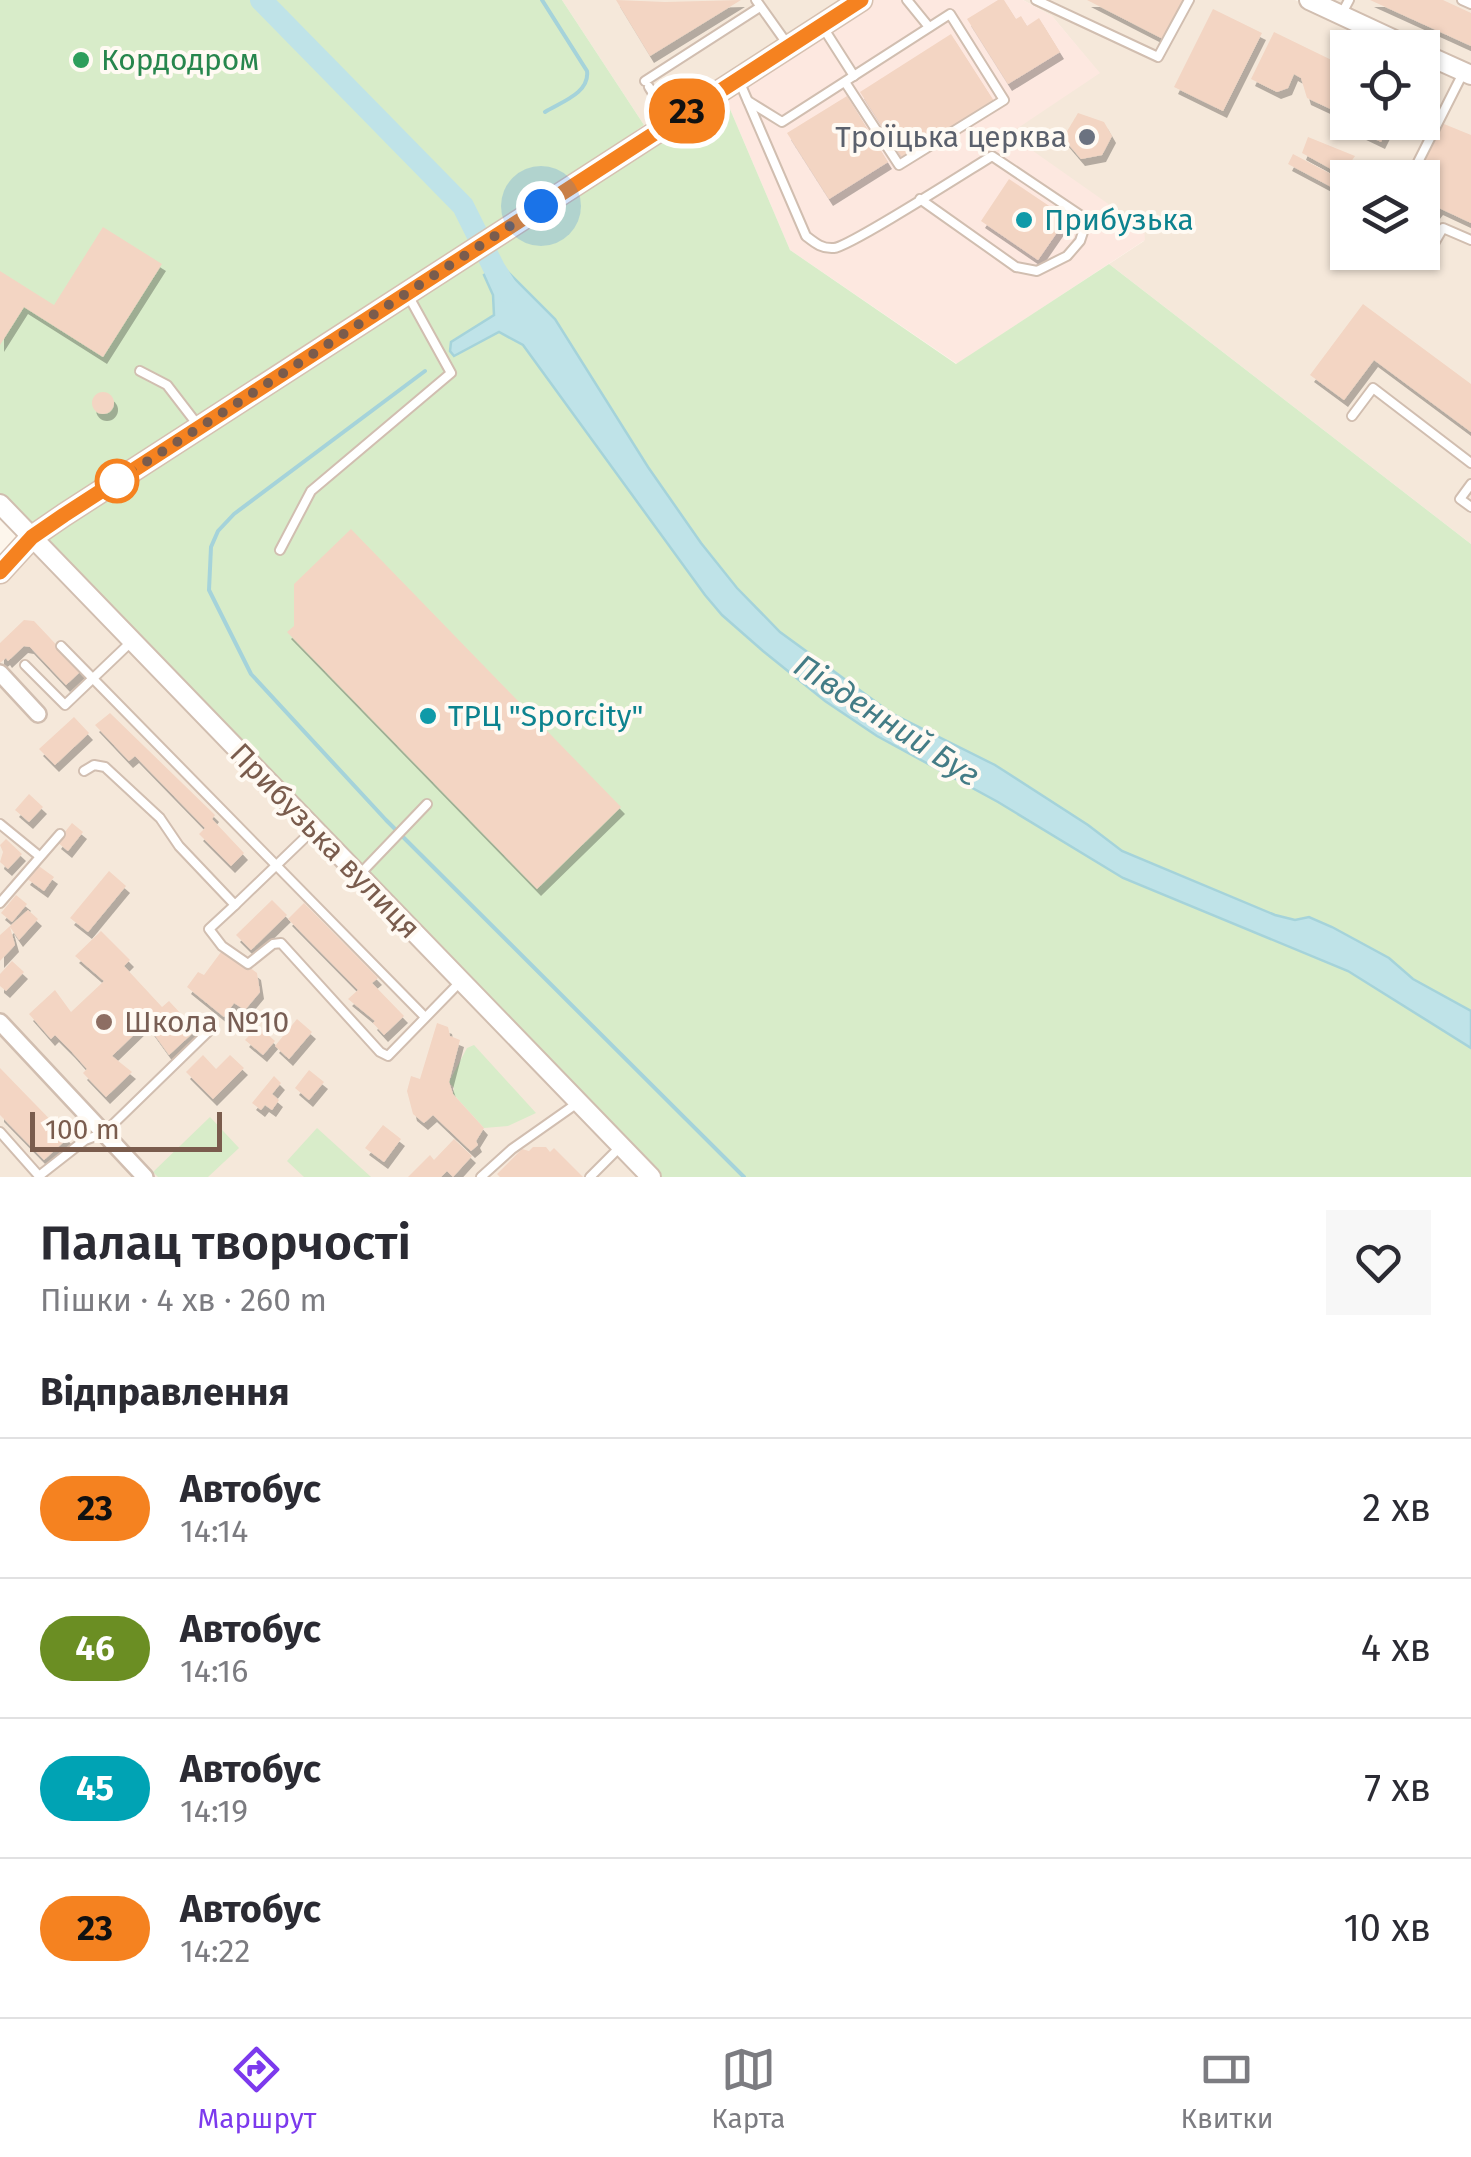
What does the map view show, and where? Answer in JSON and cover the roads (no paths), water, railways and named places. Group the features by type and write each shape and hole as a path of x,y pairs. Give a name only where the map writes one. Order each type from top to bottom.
{"main road":[{"path":"0,572 32,537 861,0"}],"street":[{"path":"1309,0 1345,8 1382,30"},
{"path":"1440,60 1467,73"},
{"name":"Прибузька вулиця","path":"0,504 651,1177"},
{"path":"0,673 38,714"},
{"path":"0,1022 145,1177"}],"lane":[{"path":"907,0 930,27"},
{"path":"1036,0 1158,57 1189,0"},
{"path":"1462,0 1471,4"},
{"path":"670,122 647,84 758,3 788,46"},
{"path":"748,100 782,122 950,14 1004,100 900,165 845,82"},
{"path":"822,25 854,76"},
{"path":"1420,160 1467,73"},
{"path":"738,78 806,236 818,246 838,249 920,199 992,156 1080,216 1084,229 1080,241 1066,256 1037,271 1016,266 920,199"},
{"path":"1440,233 1443,228 1471,240"},
{"path":"280,550 311,492 451,373 407,293"},
{"path":"140,371 167,385 199,428"},
{"path":"1352,416 1373,388 1471,462"},
{"path":"1471,484 1460,499 1471,507"},
{"path":"24,665 65,705 132,641"},
{"path":"61,646 425,1018"},
{"path":"84,771 94,765 105,767 160,818 179,846 235,905"},
{"path":"359,876 427,804"},
{"path":"0,824 38,855"},
{"path":"314,829 209,929 222,946 248,964 273,944 281,943 380,1052 388,1056 461,981"},
{"path":"0,903 60,834"},
{"path":"0,1132 39,1176 85,1140 104,1133 210,1029"},
{"path":"481,1177 512,1149 578,1102"},
{"path":"590,1177 621,1146"}],"water":[{"path":"500,264 555,319 701,543 780,632 891,713 995,765 1122,851 1275,915 1295,920 1309,917 1389,958 1413,979 1471,1011 1471,1048 1348,971 1123,878 998,802 877,736 825,701 763,651 705,595 523,345 499,332 454,356 450,351 451,342 494,315 493,295 484,275"}],"waterway":[{"name":"Південний Буг","path":"261,0 463,206 509,292"},
{"path":"542,0 587,71 579,91 545,112"},
{"path":"425,371 234,514 218,531 211,547 209,590 251,674 386,820 744,1177"}],"place":[{"name":"Кордодром","path":"81,60"},
{"name":"Троїцька церква","path":"1087,137"},
{"name":"Прибузька","path":"1024,220"},
{"name":"ТРЦ \"Sporcity\"","path":"428,716"},
{"name":"Школа №10","path":"104,1022"}]}
